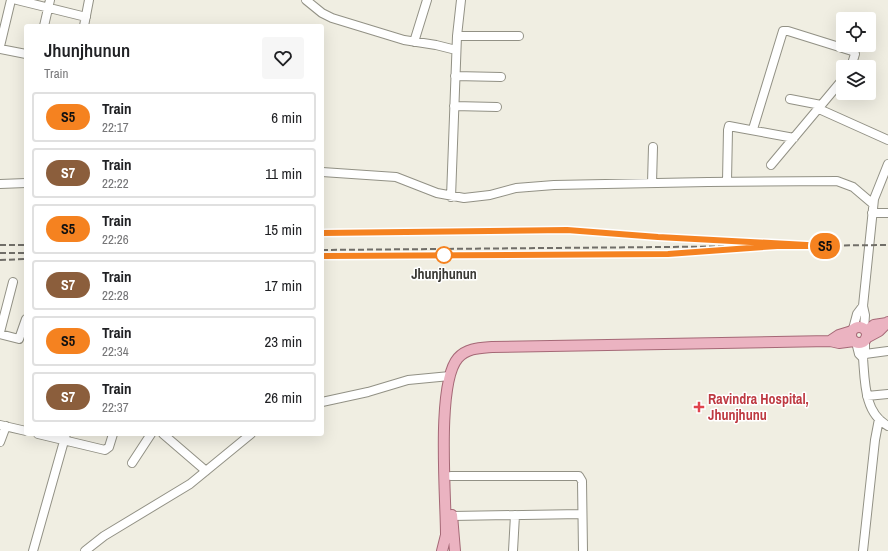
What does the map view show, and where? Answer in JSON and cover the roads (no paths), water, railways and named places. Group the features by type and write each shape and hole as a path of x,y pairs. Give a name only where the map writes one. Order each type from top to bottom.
{"main road":[{"path":"442,551 446,535 444,405 450,376 458,358 466,351 476,348 830,341 839,343 879,331 887,323"},
{"path":"853,330 851,334 862,337"},
{"path":"830,341 853,330"},
{"path":"446,394 450,404 452,516 455,551"}],"street":[{"path":"11,0 0,48 24,54"},
{"path":"17,0 49,4 86,17"},
{"path":"84,24 90,0"},
{"path":"306,0 326,16 414,42 456,50"},
{"path":"414,42 427,0"},
{"path":"451,197 456,50 461,0"},
{"path":"44,24 49,4"},
{"path":"753,129 783,31 788,31 852,51 855,54 853,60"},
{"path":"457,36 519,36"},
{"path":"455,76 501,77"},
{"path":"771,165 836,88"},
{"path":"790,99 820,107 888,140"},
{"path":"454,106 497,107"},
{"path":"727,182 728,127 733,126 753,129 794,138"},
{"path":"652,183 653,147"},
{"path":"888,164 873,204 863,306 865,315 862,337 867,396 874,414 888,426"},
{"path":"324,172 396,177 451,197 478,197 527,187 652,183 837,181 853,187 873,204"},
{"path":"0,184 24,183"},
{"path":"872,213 888,213"},
{"path":"13,282 0,333 19,339 24,325"},
{"path":"853,330 857,314 863,306"},
{"path":"864,356 888,351"},
{"path":"324,402 368,392 408,380 450,376"},
{"path":"867,396 888,394"},
{"path":"863,551 875,440 879,419"},
{"path":"0,442 3,426 24,431"},
{"path":"33,551 65,437 105,450 109,447 112,436"},
{"path":"132,463 150,436"},
{"path":"165,436 206,471"},
{"path":"85,551 104,536 185,487 249,436"},
{"path":"451,476 579,476 582,481 582,551"},
{"path":"452,516 582,514"},
{"path":"513,551 515,515"}],"railway":[{"path":"324,233 567,230 738,241"},
{"path":"0,245 24,245"},
{"path":"324,250 888,245"},
{"path":"0,253 24,253"},
{"path":"647,254 679,253"},
{"path":"0,260 24,259"}],"train":[{"name":"S5","path":"324,233 567,230 658,237 825,246 777,246 668,254 324,256"}],"place":[{"name":"Jhunjhunun","path":"444,255"},
{"name":"Ravindra Hospital, Jhunjhunu","path":"699,407"}]}
